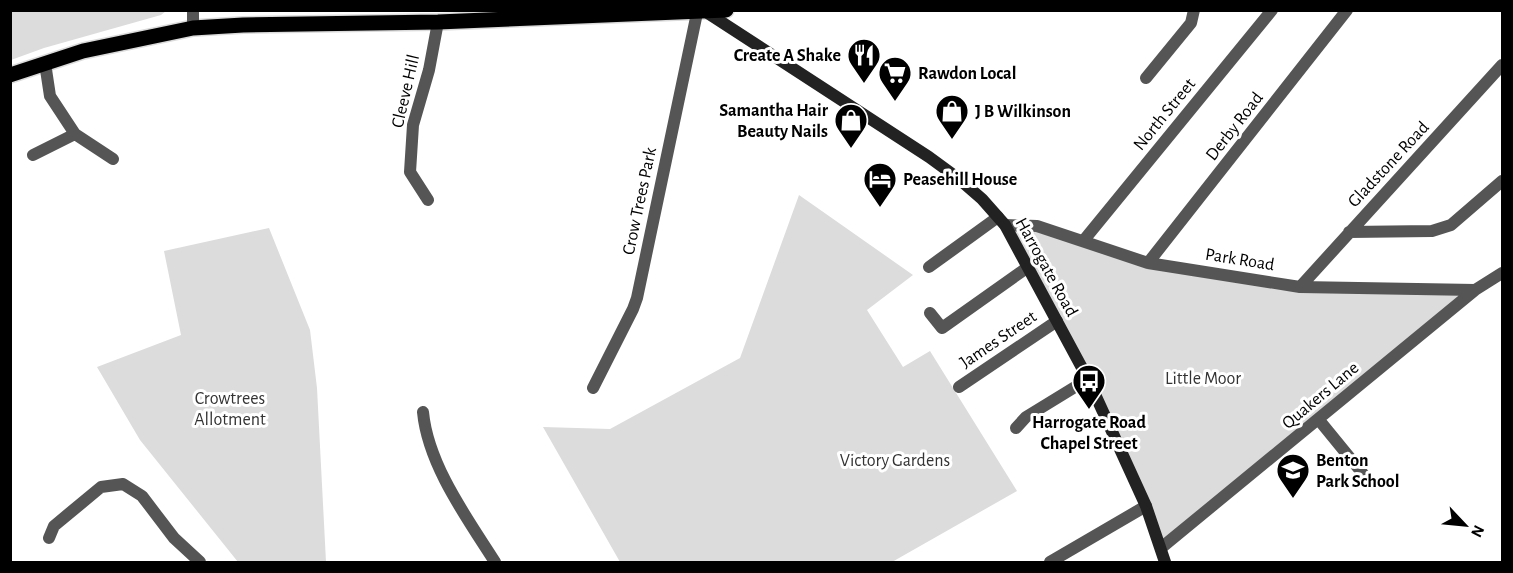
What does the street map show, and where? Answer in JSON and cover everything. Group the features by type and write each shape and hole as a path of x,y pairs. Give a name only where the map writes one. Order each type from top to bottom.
{"main road":[{"path":"10,75 83,51 193,28 438,22 726,10"},
{"name":"Harrogate Road","path":"702,12 929,157 959,179 1001,221 1089,379 1146,506 1165,562"}],"street":[{"path":"193,10 193,28"},
{"path":"1146,78 1191,23 1194,10"},
{"name":"North Street","path":"1083,240 1272,10"},
{"name":"Derby Road","path":"1148,263 1347,10"},
{"name":"Crow Trees Park","path":"593,388 637,298 702,12"},
{"name":"Cleeve Hill","path":"428,201 410,172 413,125 429,70 438,22"},
{"path":"45,63 50,96 75,134 113,159"},
{"name":"Gladstone Road","path":"1300,287 1503,65"},
{"path":"33,155 75,134"},
{"path":"1349,232 1432,231 1451,225 1503,181"},
{"path":"929,267 1001,221"},
{"name":"Park Road","path":"1001,221 1037,226 1148,263 1300,287 1475,290"},
{"path":"930,313 942,328 1028,267"},
{"name":"Quakers Lane","path":"1161,548 1475,290 1503,273"},
{"name":"James Street","path":"959,387 1057,321"},
{"path":"1016,428 1026,417 1089,379"},
{"path":"423,412 425,428 453,495 495,562"},
{"path":"1319,420 1368,480"},
{"path":"50,538 54,526 101,488 123,484 142,496 174,538 200,562"},
{"path":"1050,562 1146,506"}],"green space":[{"path":"11,10 166,11 161,15 44,48 11,60"},
{"name":"Victory Gardens","path":"799,195 913,275 867,310 903,367 930,351 1017,491 892,562 620,562 543,427 610,429 740,358"},
{"name":"Little Moor","path":"1005,225 1037,226 1148,263 1300,287 1475,290 1161,548 1088,379"},
{"name":"Crowtrees Allotment","path":"269,228 310,330 317,388 326,562 238,562 140,440 97,367 181,335 164,251"}],"place":[{"name":"Create A Shake","path":"864,84"},
{"name":"Rawdon Local","path":"895,102"},
{"name":"J B Wilkinson","path":"952,140"},
{"name":"Samantha Hair Beauty Nails","path":"851,149"},
{"name":"Peasehill House","path":"880,208"},
{"name":"Harrogate Road Chapel Street","path":"1089,410"},
{"name":"Benton Park School","path":"1293,499"}]}
